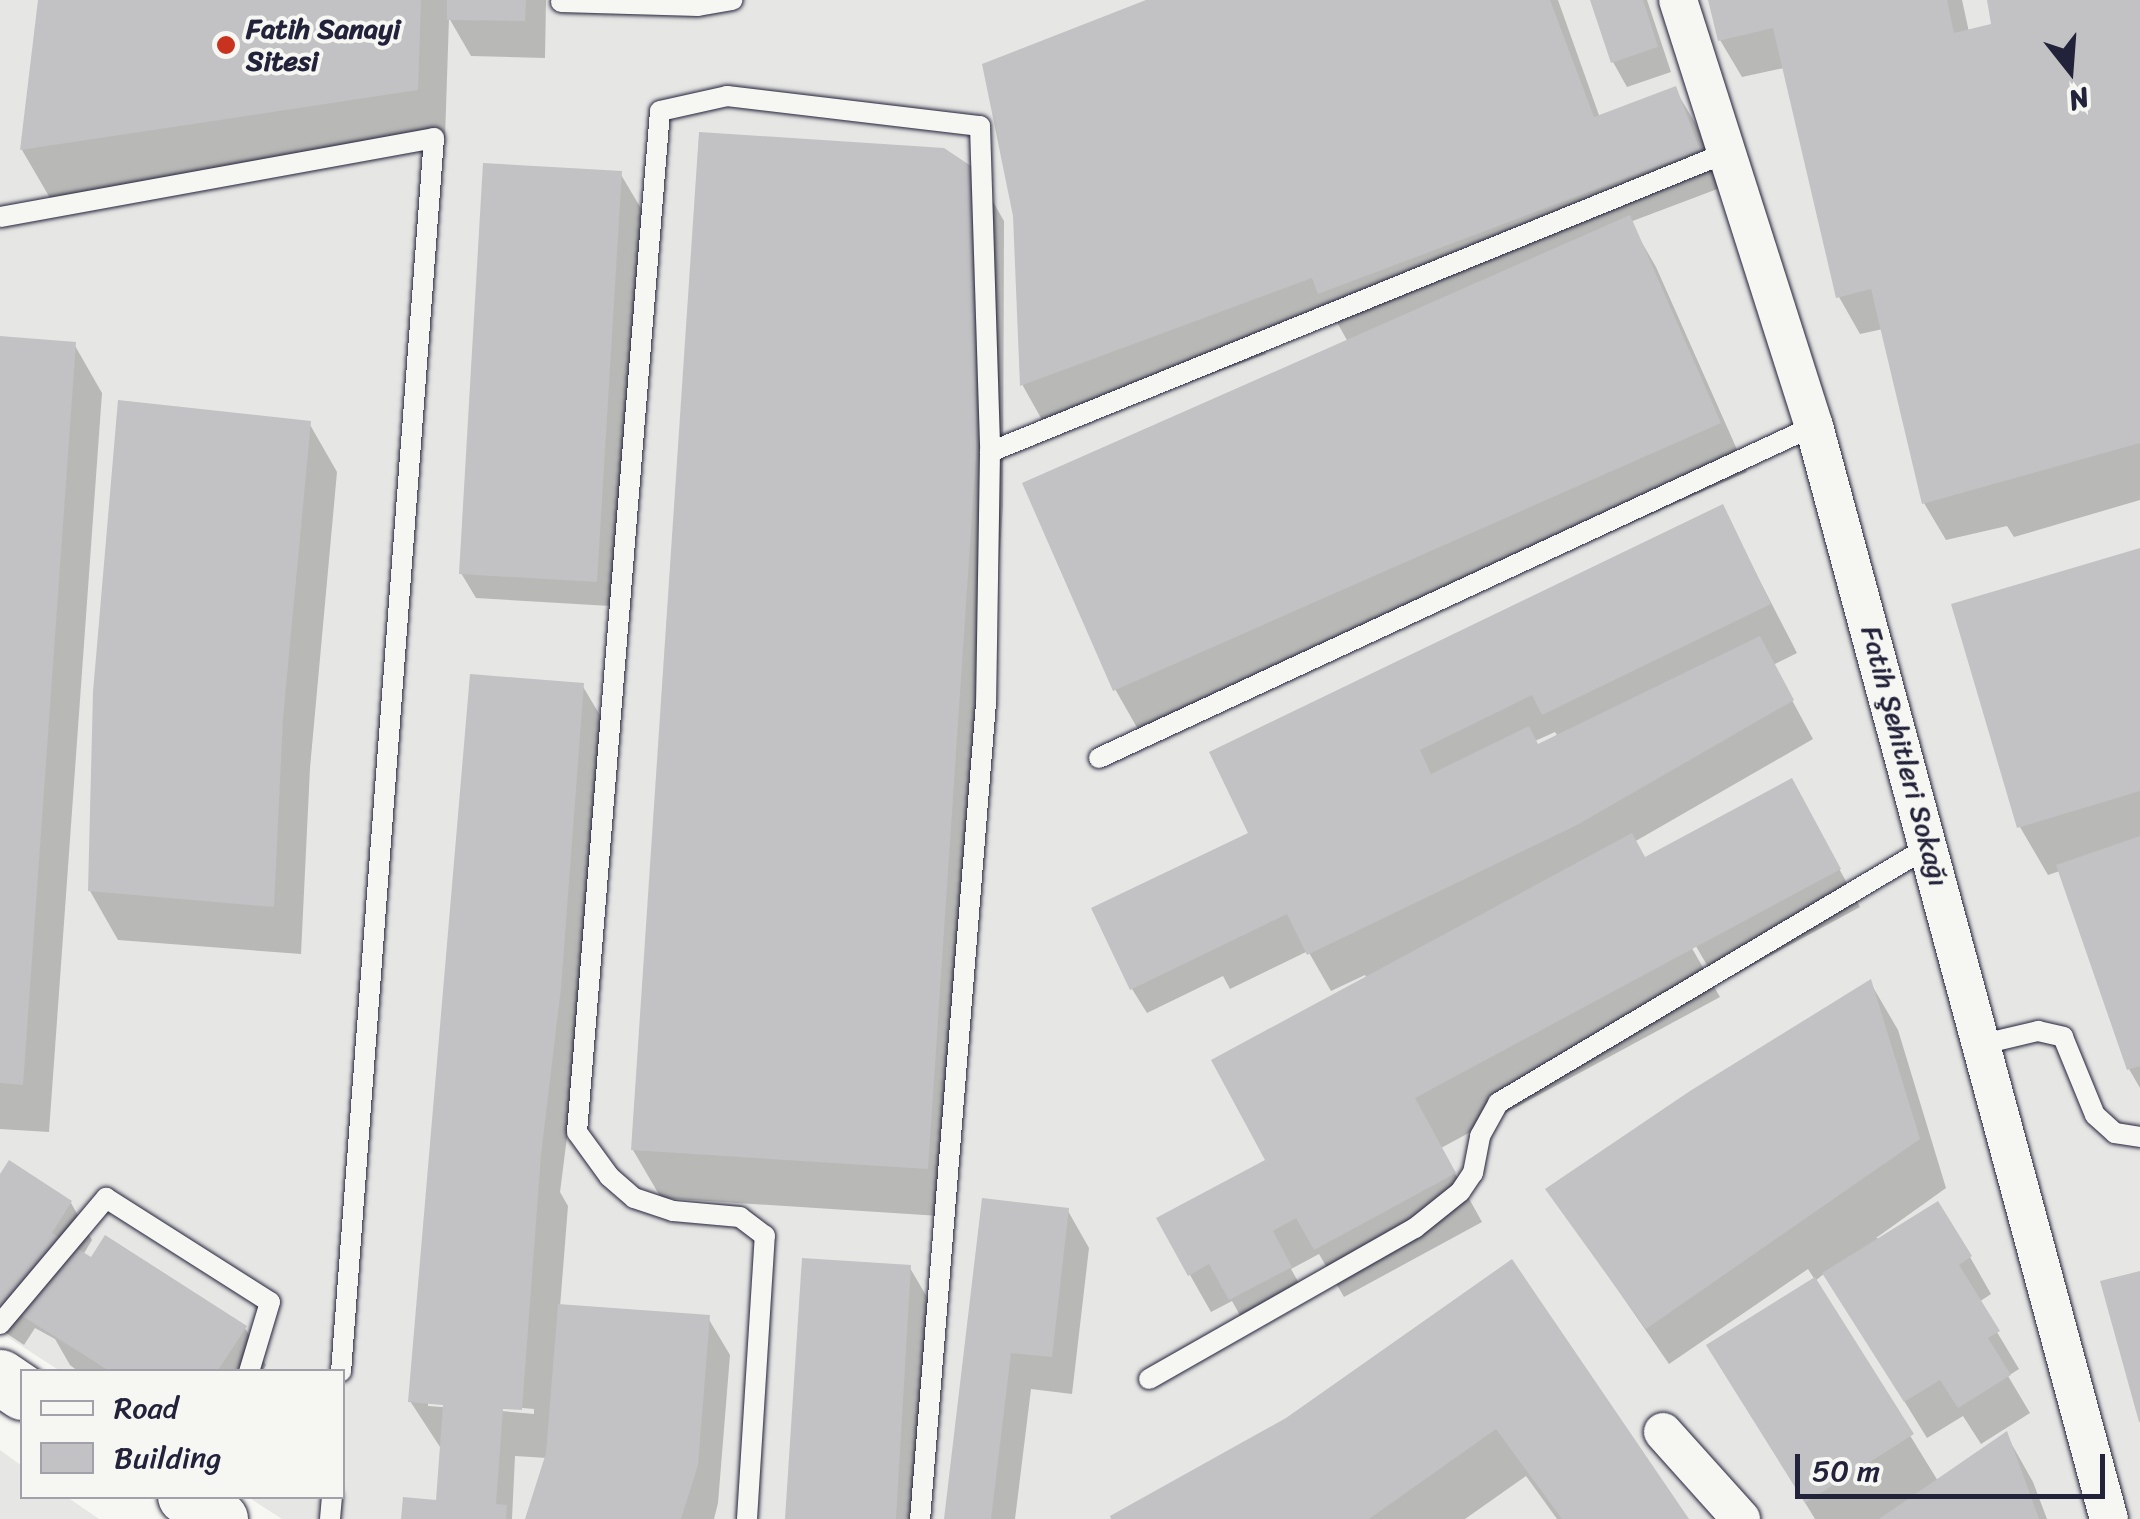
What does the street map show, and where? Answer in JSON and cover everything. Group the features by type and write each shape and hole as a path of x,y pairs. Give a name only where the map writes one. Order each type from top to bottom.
{"street":[{"name":"Fatih Şehitleri Sokağı","path":"1678,0 1814,426 2109,1519"},
{"path":"1663,1432 1740,1519"}],"lane":[{"path":"561,2 698,6 732,0"},
{"path":"747,1519 765,1236 740,1216 673,1211 634,1198 609,1176 576,1132 660,111 726,96 980,126 990,452 986,704 920,1519"},
{"path":"0,217 434,138 341,1369"},
{"path":"990,452 1728,152"},
{"path":"1099,758 1814,426"},
{"path":"1149,1380 1415,1228 1466,1182 1480,1136 1498,1103 1930,846"},
{"path":"1983,1044 2038,1030 2063,1037 2095,1115 2115,1132 2140,1137"},
{"path":"0,1324 106,1198 270,1302 250,1369"}],"shaded area":[{"path":"0,0 2140,0 2140,1519 282,1519 251,1499 345,1499 345,1369 57,1369 0,1332"},
{"path":"0,1450 20,1465 20,1499 70,1499 99,1519 0,1519"}],"building":[{"name":"Fatih Sanayi Sitesi","path":"38,0 421,0 418,90 20,150"},
{"path":"447,0 526,0 525,21 447,20"},
{"path":"1146,0 1550,0 1594,117 1676,86 1700,150 1318,294 1312,278 1020,386 1013,216 982,64"},
{"path":"1590,0 1643,0 1658,47 1611,63"},
{"path":"1708,0 1947,0 1954,33 1991,24 1987,0 2140,0 2140,443 1922,504 1871,289 1836,298 1773,28 1718,41"},
{"path":"699,132 944,148 977,170 976,455 928,1169 631,1150"},
{"path":"483,163 622,171 597,582 459,574"},
{"path":"1630,215 1721,423 1113,691 1022,483"},
{"path":"0,336 76,342 23,1085 0,1083"},
{"path":"118,400 311,421 283,718 274,907 88,891 93,692"},
{"path":"1723,504 1771,604 1542,715 1532,695 1420,750 1431,774 1529,726 1538,744 1760,636 1794,700 1577,825 1307,955 1287,914 1130,990 1091,908 1248,833 1209,752"},
{"path":"2140,548 2140,791 2017,828 1951,604"},
{"path":"470,674 584,683 561,988 541,1155 522,1410 503,1409 496,1504 507,1505 506,1519 401,1519 403,1497 436,1500 443,1405 408,1402"},
{"path":"1792,778 1841,869 1415,1098 1456,1173 1314,1250 1296,1218 1273,1231 1292,1267 1229,1300 1209,1264 1188,1276 1156,1218 1265,1160 1211,1060 1632,833 1645,857"},
{"path":"2140,836 2140,1066 2127,1070 2056,865"},
{"path":"1871,979 1920,1139 1646,1329 1545,1189 1690,1091"},
{"path":"9,1160 72,1201 52,1233 91,1257 105,1235 247,1326 219,1369 106,1369 5,1305 0,1313 0,1174"},
{"path":"982,1198 1069,1208 1052,1357 1011,1353 991,1519 944,1519"},
{"path":"1938,1201 1972,1256 1959,1265 2000,1331 1988,1338 2011,1375 1958,1408 1940,1380 1904,1402 1822,1273"},
{"path":"802,1258 911,1265 896,1519 785,1519"},
{"path":"1512,1259 1689,1519 1562,1519 1496,1429 1369,1519 1111,1519 1110,1516 1286,1418"},
{"path":"2140,1271 2140,1422 2139,1422 2100,1281"},
{"path":"1815,1277 1914,1434 1805,1503 1706,1345"},
{"path":"558,1304 710,1315 698,1465 681,1519 525,1519 546,1453"},
{"path":"2007,1431 2039,1519 1879,1519"}],"place":[{"name":"Fatih Sanayi Sitesi","path":"226,45"}]}
